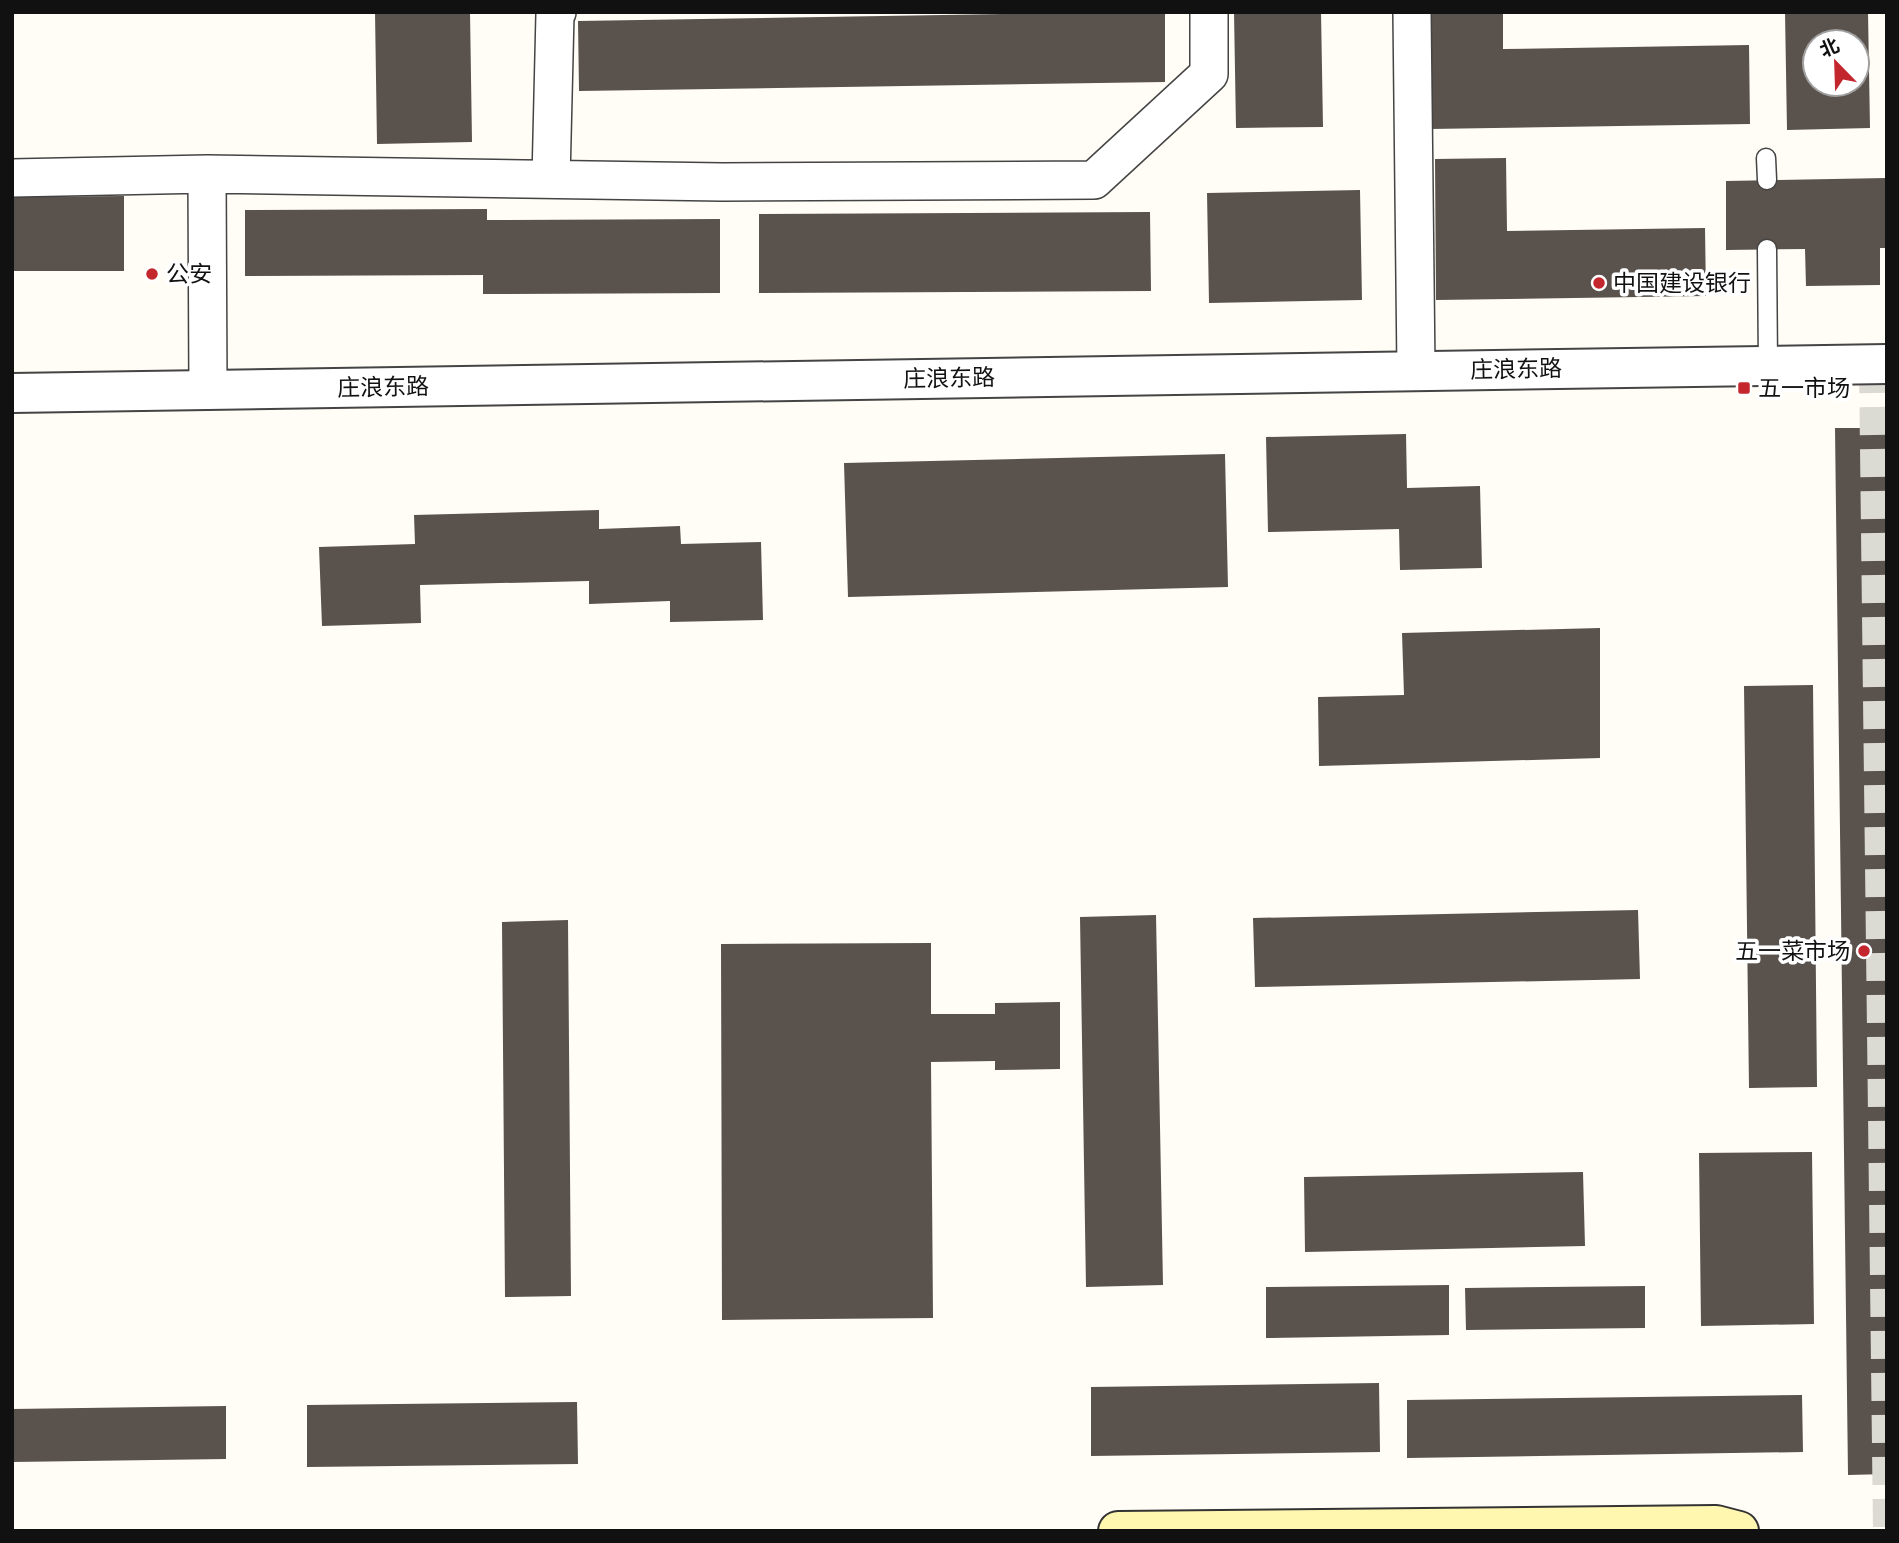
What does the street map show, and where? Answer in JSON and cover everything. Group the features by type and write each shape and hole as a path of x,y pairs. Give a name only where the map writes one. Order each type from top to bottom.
{"main road":[{"path":"1118,1531 1716,1525 1739,1531"}],"street":[{"path":"551,179 557,12"},
{"path":"12,178 207,174 722,182 1094,180 1209,74 1209,12"},
{"path":"1412,12 1416,370"},
{"path":"207,174 208,390"},
{"name":"庄浪东路","path":"12,393 1887,364"}],"lane":[{"path":"1766,158 1766,180"},
{"path":"1767,249 1768,366"}],"building":[{"path":"375,12 470,12 472,142 377,144"},
{"path":"1165,12 1165,82 579,91 578,21"},
{"path":"1234,12 1321,12 1323,127 1236,128"},
{"path":"1429,12 1503,12 1503,49 1749,45 1750,124 1430,129"},
{"path":"1785,12 1868,12 1868,28 1801,28 1801,98 1869,98 1870,128 1787,130"},
{"path":"1506,158 1507,231 1705,228 1706,296 1436,300 1435,159"},
{"path":"1887,178 1887,248 1880,248 1880,285 1806,286 1805,249 1726,250 1726,181"},
{"path":"1360,190 1362,300 1209,303 1207,193"},
{"path":"124,196 124,271 12,271 12,197"},
{"path":"487,209 487,220 720,219 720,293 483,294 483,275 245,276 245,210"},
{"path":"1150,212 1151,291 759,293 759,214"},
{"name":"五一菜市场","path":"1835,428 1887,428 1887,1474 1848,1475"},
{"path":"1406,434 1407,488 1480,486 1482,568 1400,570 1399,529 1268,532 1266,437"},
{"path":"1225,454 1228,587 848,597 844,463"},
{"path":"599,510 599,529 680,526 681,544 761,542 763,620 670,622 670,601 589,604 589,581 420,585 421,623 322,626 319,547 415,544 414,515"},
{"path":"1600,628 1600,758 1319,766 1318,697 1404,695 1402,633"},
{"path":"1813,685 1817,1087 1749,1088 1744,686"},
{"path":"1638,910 1640,979 1255,987 1253,918"},
{"path":"1156,915 1163,1285 1086,1287 1080,917"},
{"path":"568,920 571,1296 505,1297 502,922"},
{"path":"931,943 931,1014 995,1014 995,1003 1060,1002 1060,1069 995,1070 995,1061 931,1062 933,1318 722,1320 721,944"},
{"path":"1812,1152 1814,1324 1701,1326 1699,1153"},
{"path":"1583,1172 1585,1246 1305,1252 1304,1177"},
{"path":"1449,1285 1449,1335 1266,1338 1266,1287"},
{"path":"1645,1286 1645,1328 1466,1330 1465,1288"},
{"path":"1379,1383 1380,1452 1091,1456 1091,1387"},
{"path":"1802,1395 1803,1452 1407,1458 1407,1400"},
{"path":"577,1402 578,1464 307,1467 307,1405"},
{"path":"226,1406 226,1459 12,1462 12,1409"}],"tunnel":[{"path":"1873,365 1887,1531"}],"place":[{"name":"公安","path":"152,274"},
{"name":"中国建设银行","path":"1599,283"},
{"name":"五一市场","path":"1744,388"},
{"name":"五一菜市场","path":"1864,951"}]}
